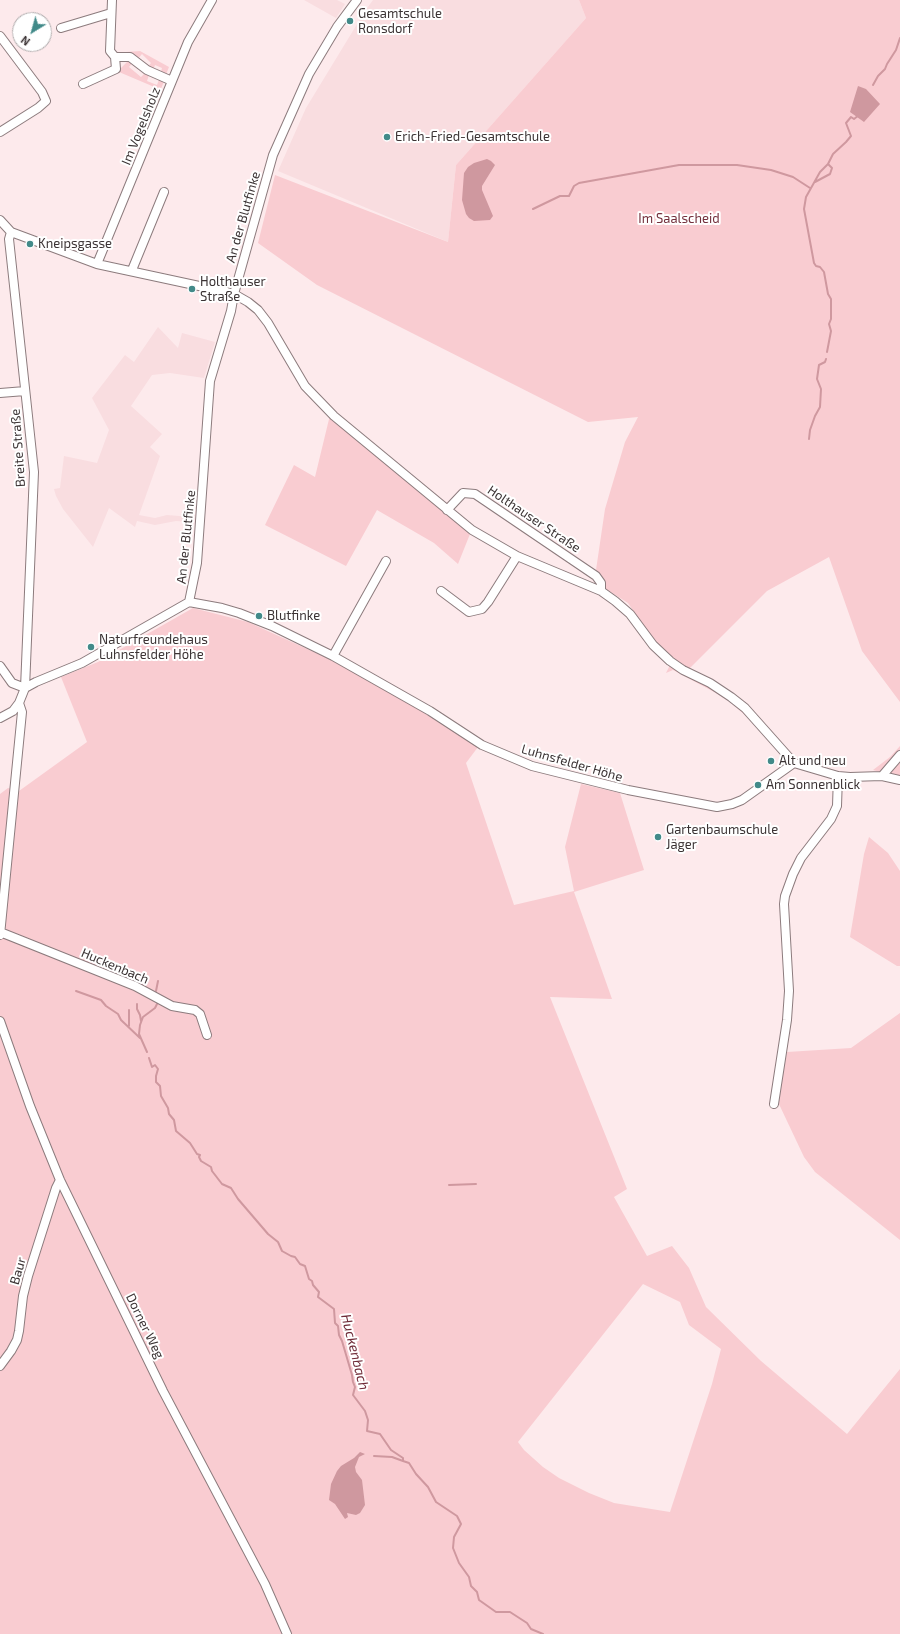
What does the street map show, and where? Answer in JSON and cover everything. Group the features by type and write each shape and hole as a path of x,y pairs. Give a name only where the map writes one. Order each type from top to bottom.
{"street":[{"path":"82,84 116,69 114,57 110,51 112,0"},
{"name":"Im Vogelsholz","path":"97,264 188,42 212,0"},
{"name":"An der Blutfinke","path":"189,602 197,563 210,381 231,311 234,294 273,155 309,74 337,27 357,0"},
{"path":"61,28 111,13"},
{"path":"0,36 42,92 46,101 38,108 0,132"},
{"path":"114,57 130,57 147,70 172,81"},
{"path":"132,270 164,192"},
{"path":"0,220 8,230 97,264 132,270 234,294 258,310 268,323 305,386 334,416 472,530 518,556 600,591 615,601 630,614 653,645 670,661 682,670 731,697 745,708 794,763 838,776 882,776 900,780"},
{"name":"Breite Straße","path":"8,230 34,472 25,688 19,703"},
{"path":"0,393 25,391"},
{"name":"Holthauser Straße","path":"447,510 463,493 475,494 596,576 600,583 600,591"},
{"path":"441,591 469,612 482,609 518,556"},
{"path":"333,656 386,561"},
{"path":"0,666 12,682 25,688 82,663 189,602"},
{"name":"Luhnsfelder Höhe","path":"189,602 222,608 263,623 333,656 430,711 482,745 532,766 590,782 700,805 717,807 742,800 794,763"},
{"path":"0,718 13,711 19,703"},
{"path":"0,933 22,712 19,703"},
{"path":"882,776 900,755"},
{"path":"774,1104 787,1020 788,991 784,904 785,896 801,858 831,819 837,806 838,776"},
{"name":"Huckenbach","path":"0,933 135,986 172,1006 195,1010 200,1014 207,1035"},
{"name":"Dorner Weg","path":"0,1021 30,1106 60,1180 163,1391 265,1584 287,1634"},
{"name":"Baur","path":"0,1366 17,1340 28,1276 56,1188 60,1180"}],"shaded area":[{"path":"304,0 337,0 345,4 336,18"},
{"name":"Erich-Fried-Gesamtschule","path":"373,0 579,0 586,18 456,165 448,242 278,171 306,108"},
{"path":"858,86 866,89 880,104 864,122 850,112"},
{"path":"487,159 495,165 482,186 482,190 493,216 490,220 474,221 466,214 462,200 464,173 468,167 474,163"},
{"path":"158,327 178,348 182,333 215,342 204,378 170,373 152,375 131,406 162,434 150,447 160,456 139,515 155,518 167,515 191,517 195,515 194,525 191,522 176,521 155,525 137,521 135,527 109,508 93,547 63,509 54,489 60,488 64,456 97,463 109,430 92,398 125,355 134,362"},
{"path":"360,1452 365,1454 359,1457 355,1467 356,1472 362,1480 365,1505 360,1513 356,1515 347,1513 348,1517 345,1519 335,1504 329,1500 331,1484 341,1466 354,1458"}],"green space":[{"name":"Im Saalscheid","path":"579,0 900,0 900,702 862,651 829,557 767,591 689,669 660,650 628,603 606,589 596,570 605,509 625,442 638,417 588,422 317,285 258,243 275,175 448,242 456,165 586,18"},
{"path":"140,51 169,67 165,77 160,75 162,68 155,65 152,73 146,69 151,63 142,54 136,61 127,56 126,52"},
{"path":"128,61 134,61 129,67 141,77 147,71 150,72 147,81 157,85 160,77 165,79 158,96 152,86 119,72 116,73"},
{"path":"330,415 470,534 458,564 434,543 377,510 346,566 265,525 294,465 315,477"},
{"path":"193,608 248,622 327,658 401,698 478,747 466,763 514,905 574,891 565,847 581,784 620,793 644,870 574,892 612,999 550,997 627,1189 614,1197 647,1256 672,1246 689,1268 706,1307 761,1361 847,1434 900,1369 900,1634 0,1634 0,794 8,788 19,791 87,742 61,677 98,662","holes":["643,1284 680,1302 689,1325 721,1349 712,1384 670,1512 614,1503 589,1493 559,1478 543,1467 524,1450 518,1442"]},
{"path":"670,665 725,695 747,714 746,716 729,701 716,693 673,670 666,673"},
{"path":"900,746 900,778 873,770 890,757"},
{"path":"869,837 888,853 900,871 900,966 897,966 850,937 864,854"},
{"path":"900,1013 900,1240 815,1172 804,1157 778,1102 787,1052 851,1048"}],"waterway":[{"path":"873,85 878,76 885,69 896,50 900,38"},
{"path":"827,352 831,331 829,324 831,319 831,299 828,294 824,272 814,263 804,209 806,197 820,172 828,164 833,154 851,136 846,123 851,117 854,119 859,115"},
{"path":"815,182 830,174 832,168 828,164"},
{"path":"533,209 560,196 569,196 574,186 579,183 679,165 737,165 771,170 793,177 810,188"},
{"path":"809,439 810,430 820,407 821,389 817,379 819,365 825,362 826,359"},
{"name":"Huckenbach","path":"156,991 158,981"},
{"path":"76,991 101,1000 106,1006 118,1014 121,1020 140,1038"},
{"path":"137,1004 141,1021"},
{"name":"Huckenbach","path":"147,1052 139,1034 140,1025 143,1017 155,1008 157,1004"},
{"path":"129,1010 129,1026"},
{"name":"Huckenbach","path":"149,1058 152,1067 155,1065 158,1069 156,1082 160,1086 161,1096 168,1108 169,1114 174,1120 176,1131 190,1143 197,1154 200,1155 199,1157 201,1161 211,1167 212,1171 222,1184 231,1188 238,1199 268,1234 278,1242 282,1251 295,1257 300,1264 305,1266 309,1279 319,1292 318,1297 334,1309 335,1323 338,1326 339,1335 355,1387 353,1395 365,1411 368,1420 367,1431 380,1434 391,1450 403,1458 403,1461 409,1463 416,1474 428,1487 436,1502 457,1516 461,1524 454,1537 453,1548 459,1563 469,1577 471,1586 477,1592 479,1600 496,1612 510,1612 527,1623 531,1629 543,1634"},
{"path":"449,1185 476,1184"},
{"path":"374,1456 392,1457 403,1461"}],"place":[{"name":"Gesamtschule Ronsdorf","path":"350,21"},
{"name":"Erich-Fried-Gesamtschule","path":"387,137"},
{"name":"Kneipsgasse","path":"30,244"},
{"name":"Holthauser Straße","path":"192,289"},
{"name":"Blutfinke","path":"259,616"},
{"name":"Naturfreundehaus Luhnsfelder Höhe","path":"91,647"},
{"name":"Alt und neu","path":"771,761"},
{"name":"Am Sonnenblick","path":"758,785"},
{"name":"Gartenbaumschule Jäger","path":"658,837"}]}
